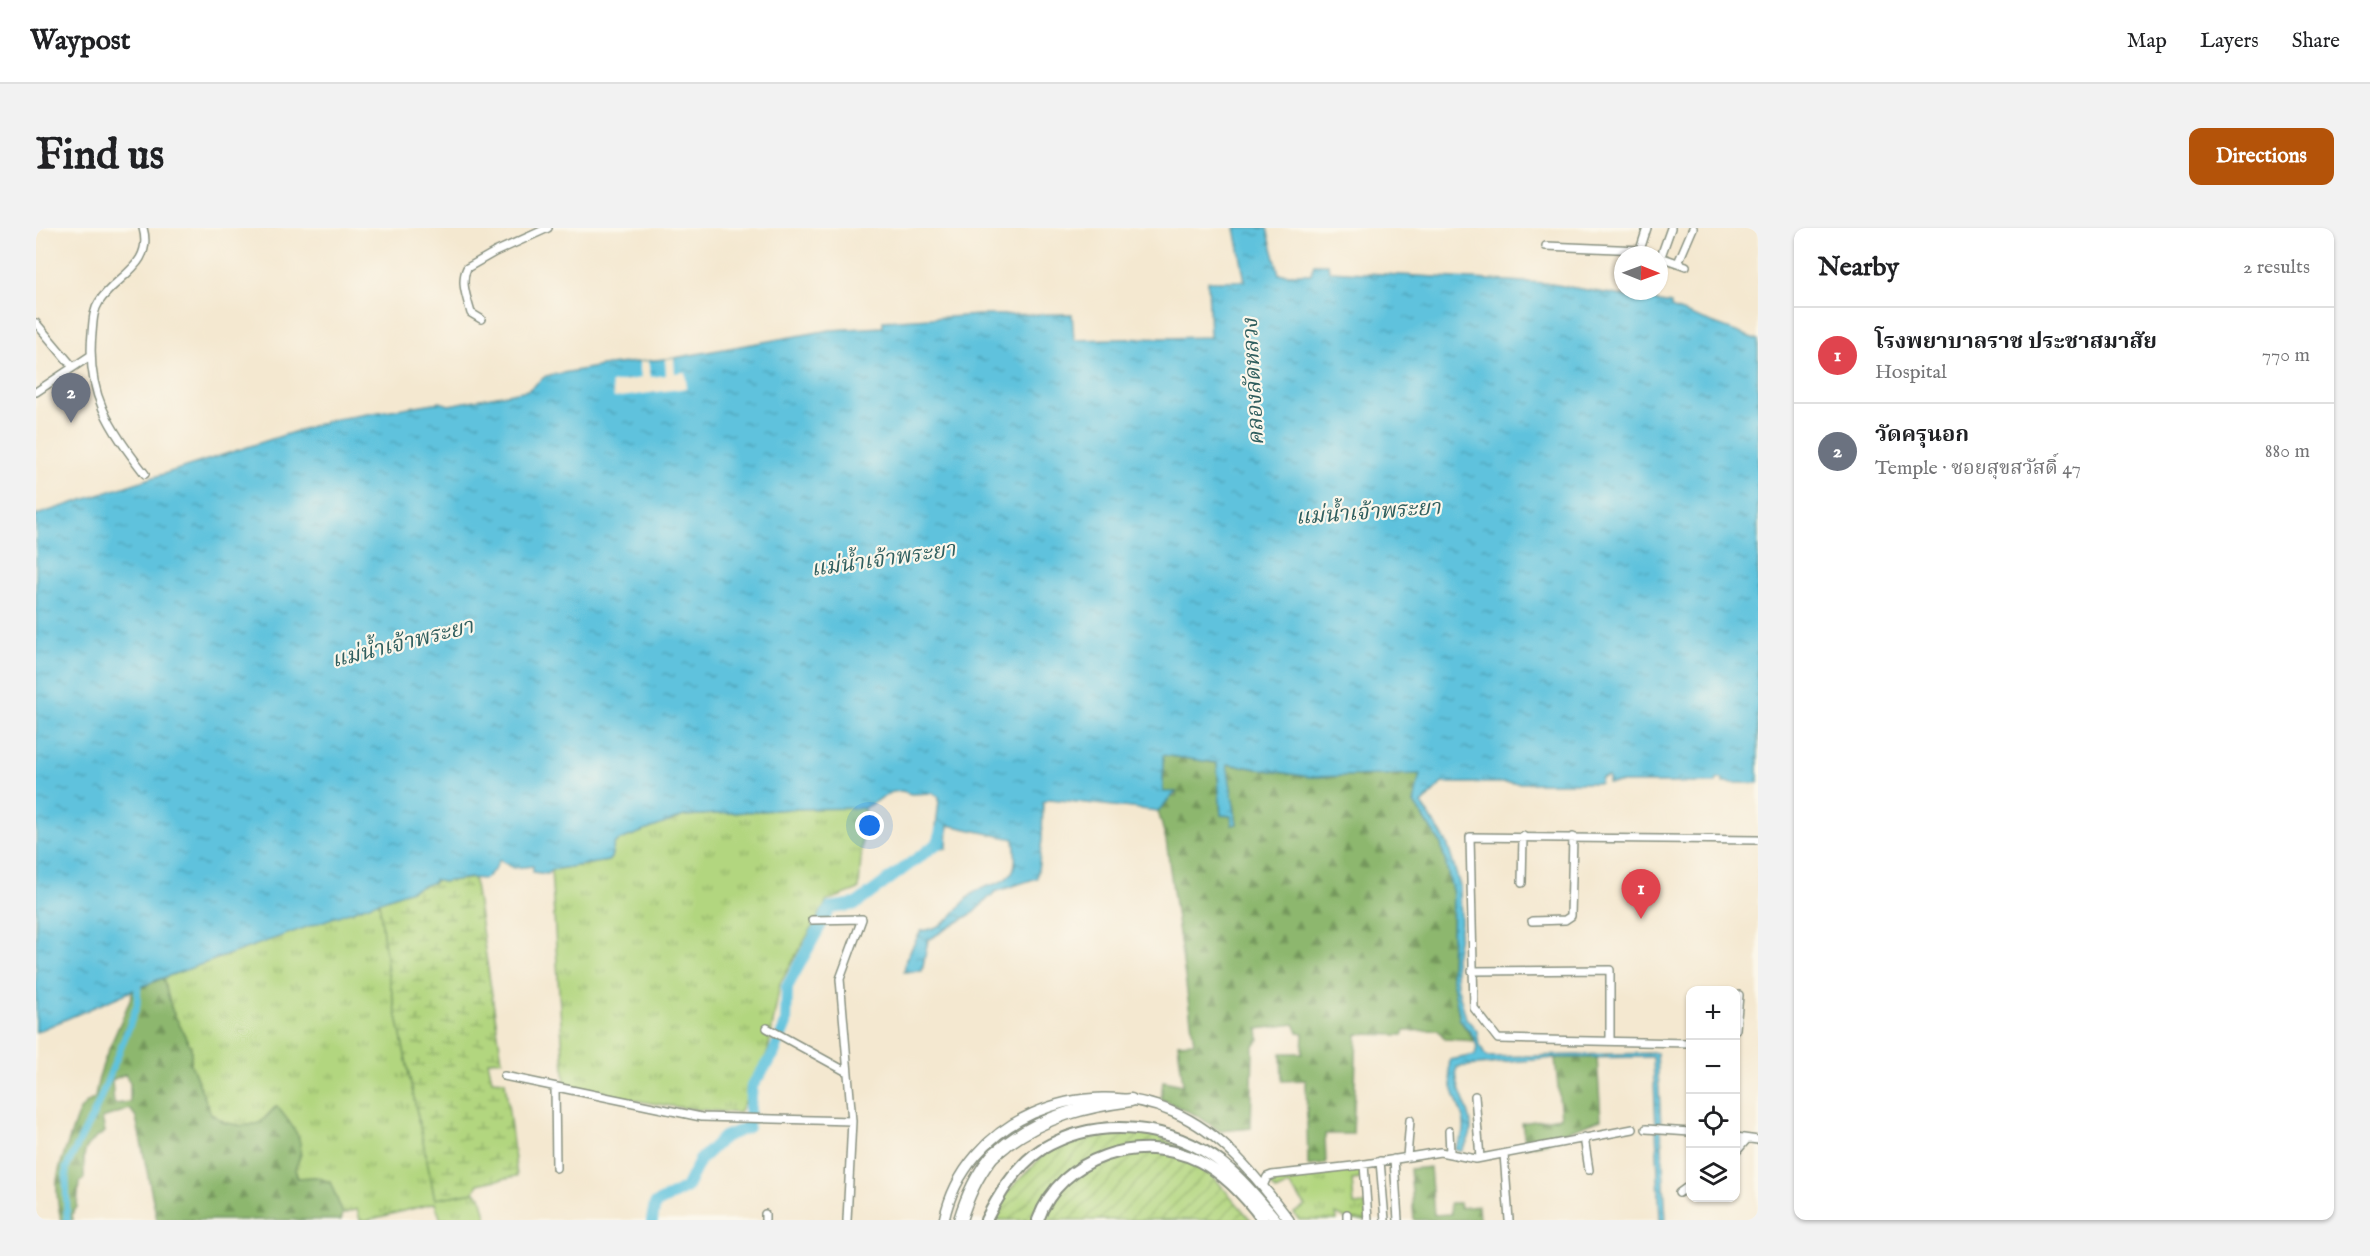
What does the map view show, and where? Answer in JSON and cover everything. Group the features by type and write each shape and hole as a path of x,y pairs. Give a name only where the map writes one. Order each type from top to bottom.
{"highway":[{"path":"960,1220 971,1187 991,1156 1024,1132 1064,1112 1098,1104 1131,1100"}],"main road":[{"path":"986,1220 998,1197 1018,1170 1042,1149 1088,1130 1144,1129 1185,1140 1221,1162 1239,1177 1276,1220"},
{"path":"1038,1220 1054,1191 1071,1173 1097,1159 1138,1149 1162,1150 1200,1161 1228,1181 1263,1220"}],"street":[{"path":"143,228 145,248 138,263 97,306 90,356 101,408 120,441 145,474"},
{"path":"481,319 471,313 464,279 467,268 495,252 548,228"},
{"path":"1641,246 1647,228"},
{"path":"1664,246 1671,228"},
{"path":"1668,258 1682,264 1693,228"},
{"path":"1546,246 1614,249"},
{"path":"36,323 73,367"},
{"path":"36,392 90,356"},
{"path":"1522,883 1523,836"},
{"path":"1686,1043 1610,1039 1498,1039 1474,1008 1470,837 1758,840"},
{"path":"1532,921 1565,920 1571,916 1573,837"},
{"path":"812,920 862,919 840,978 852,1121 846,1220"},
{"path":"1472,971 1610,970 1610,1039"},
{"path":"770,1029 847,1072"},
{"path":"504,1076 662,1111 701,1117 852,1121"},
{"path":"555,1087 556,1168"},
{"path":"1475,1096 1480,1158"},
{"path":"944,1220 954,1189 962,1174 997,1135 1021,1118 1053,1105 1084,1098 1111,1097 1172,1111 1206,1130 1245,1164 1289,1220"},
{"path":"1407,1156 1410,1120"},
{"path":"1263,1186 1267,1177 1272,1175 1449,1152 1480,1158 1633,1129"},
{"path":"1649,1129 1686,1132"},
{"path":"1449,1131 1449,1152"},
{"path":"1584,1137 1589,1170"},
{"path":"1740,1138 1758,1140"},
{"path":"1739,1148 1747,1139"},
{"path":"1504,1154 1509,1220"},
{"path":"1394,1159 1398,1220"},
{"path":"1380,1161 1385,1220"},
{"path":"1364,1164 1368,1220"},
{"path":"1679,1193 1686,1188"}],"green space":[{"path":"1163,755 1217,763 1221,815 1232,816 1232,824 1237,824 1226,764 1310,777 1421,773 1414,803 1441,844 1453,894 1451,974 1460,1020 1474,1041 1445,1039 1438,1030 1405,1031 1403,1035 1357,1034 1353,1134 1325,1134 1326,1164 1308,1166 1306,1080 1282,1081 1281,1053 1302,1053 1303,1033 1298,1032 1294,1024 1258,1029 1259,1039 1253,1048 1251,1128 1220,1131 1196,1115 1161,1099 1163,1081 1183,1085 1178,1043 1194,1042 1166,840 1158,811 1169,797 1176,796 1176,792 1163,793"},
{"path":"864,808 859,889 827,901 780,984 768,1051 739,1113 651,1103 565,1085 551,870 608,861 611,858 614,844 620,840 684,816 791,809"},
{"path":"438,878 442,882 474,878 502,1060 488,1061 492,1080 505,1081 517,1176 478,1184 474,1192 435,1199 388,973 379,901 434,882"},
{"path":"379,901 388,973 435,1199 474,1192 481,1196 487,1220 441,1220 435,1203 368,1220 360,1220 357,1209 343,1214 330,1182 316,1177 298,1178 295,1169 301,1154 276,1106 260,1123 243,1126 226,1123 211,1114 191,1064 191,1048 172,1010 163,978"},
{"path":"163,978 172,1010 191,1048 191,1064 211,1114 226,1123 243,1126 260,1123 277,1106 294,1128 300,1142 299,1159 295,1169 297,1178 316,1177 330,1182 343,1214 341,1220 157,1220 136,1117 130,1109 102,1118 105,1132 91,1142 85,1151 84,1179 79,1183 77,1207 72,1214 73,1220 61,1220 57,1194 60,1167 78,1113 84,1105 95,1098 101,1071 133,991","holes":["125,1074 130,1083 130,1102 114,1104 112,1080"]},
{"path":"1597,1057 1601,1119 1549,1138 1549,1142 1526,1147 1522,1123 1561,1117 1555,1058"},
{"path":"1149,1130 1200,1161 1251,1220 988,1220 992,1208 1055,1143"},
{"path":"1430,1167 1434,1215 1451,1214 1450,1203 1459,1203 1460,1208 1478,1206 1479,1220 1414,1220 1410,1169"},
{"path":"1360,1169 1362,1179 1352,1180 1354,1205 1365,1204 1367,1220 1348,1220 1336,1214 1337,1220 1299,1220 1294,1213 1306,1206 1289,1185 1276,1191 1268,1182"}],"water":[{"path":"1235,228 1267,228 1279,274 1311,274 1314,264 1328,264 1329,271 1545,283 1614,294 1614,300 1647,300 1671,304 1671,308 1758,340 1758,783 1723,783 1723,779 1717,779 1716,783 1608,783 1608,777 1601,778 1600,783 1442,783 1422,804 1447,843 1460,886 1461,923 1455,958 1457,985 1466,1018 1477,1031 1479,1044 1486,1057 1657,1053 1666,1220 1660,1220 1653,1057 1555,1058 1457,1067 1458,1084 1469,1115 1471,1134 1461,1152 1455,1149 1463,1133 1464,1124 1450,1081 1450,1060 1475,1055 1477,1047 1473,1036 1460,1020 1451,974 1453,894 1441,844 1414,803 1420,774 1310,777 1227,764 1237,824 1232,825 1231,816 1221,815 1217,763 1163,755 1163,792 1176,792 1158,811 1050,799 1043,802 1042,840 1037,878 995,892 973,913 928,940 922,971 904,972 906,959 921,931 932,929 947,921 976,891 1002,881 1010,875 1015,863 1014,839 948,825 947,848 942,849 936,830 939,797 932,793 911,794 902,791 892,792 864,808 791,809 684,816 620,840 614,844 611,858 608,861 551,870 547,874 533,872 533,866 514,868 499,860 495,869 485,879 470,878 442,882 434,879 434,882 157,980 36,1032 36,515 331,420 440,402 449,405 528,390 546,376 608,365 674,358 830,330 883,327 883,321 980,315 1072,314 1074,340 1210,337 1208,281 1245,281"}],"pier":[{"path":"674,358 675,373 685,372 687,388 614,398 611,383 641,378 639,362 648,361 651,377 666,375 665,359"}],"waterway":[{"path":"652,1220 655,1204 686,1188 700,1160 724,1137 748,1127 752,1086 773,1055 786,1024 787,987 830,908 856,904 938,843 941,830"},
{"path":"67,1220 66,1168 96,1109 129,1027 137,1005 138,983"}],"place":[{"name":"วัดครุนอก","path":"71,423"},
{"name":"โรงพยาบาลราช ประชาสมาสัย","path":"1641,919"}],"water label":[{"name":"คลองลัดหลวง","path":"1252,382"},
{"name":"แม่น้ำเจ้าพระยา","path":"1368,511"},
{"name":"แม่น้ำเจ้าพระยา","path":"883,558"},
{"name":"แม่น้ำเจ้าพระยา","path":"402,642"}]}
